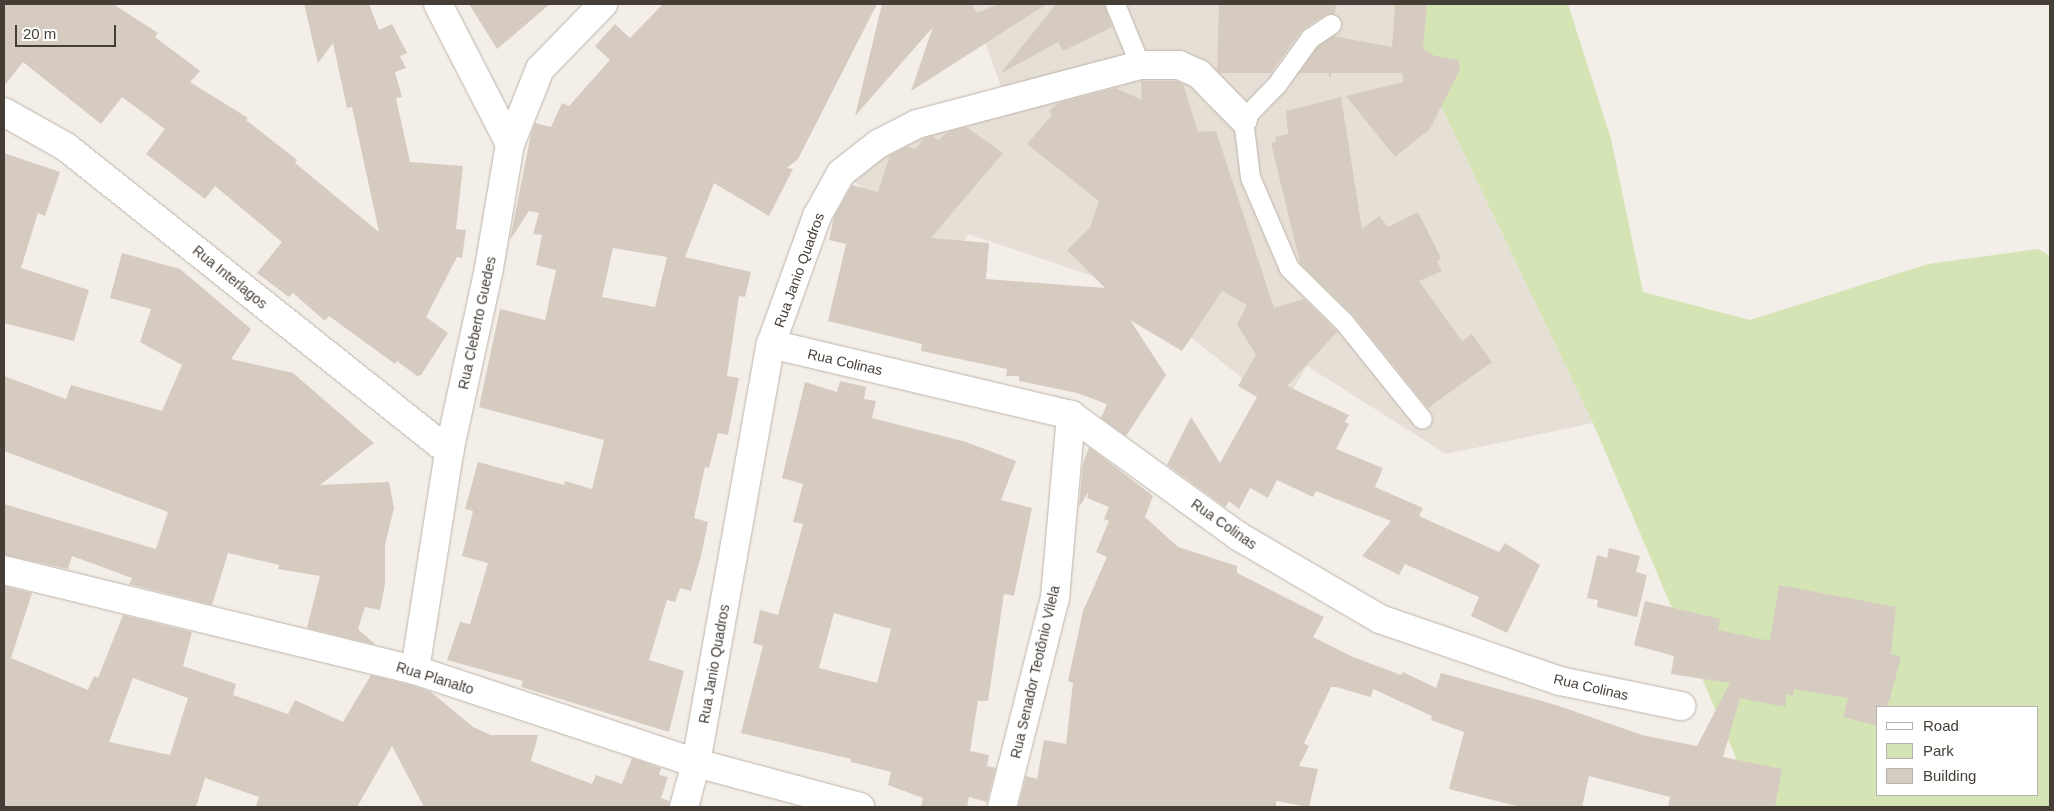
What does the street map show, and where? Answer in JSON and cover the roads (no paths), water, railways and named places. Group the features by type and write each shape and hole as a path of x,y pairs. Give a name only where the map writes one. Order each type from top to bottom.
{"street":[{"path":"438,4 510,144"},
{"name":"Rua Cleberto Guedes","path":"415,670 449,452 489,268 510,144 540,69 602,4"},
{"name":"Rua Janio Quadros","path":"684,807 696,763 771,344 817,216 841,173 878,144 916,124 1140,66 1180,66 1199,74 1243,119"},
{"name":"Rua Interlagos","path":"4,112 66,146 449,452"},
{"name":"Rua Colinas","path":"771,344 1071,415 1238,536 1380,619 1560,681 1681,706"},
{"name":"Rua Senador Teotônio Vilela","path":"1002,807 1054,598 1071,415"},
{"name":"Rua Planalto","path":"4,570 415,670 696,763 860,807"}],"lane":[{"path":"1115,4 1140,66"},
{"path":"1331,24 1310,38 1277,84 1243,119 1250,177 1289,268 1344,322 1422,419"}]}
